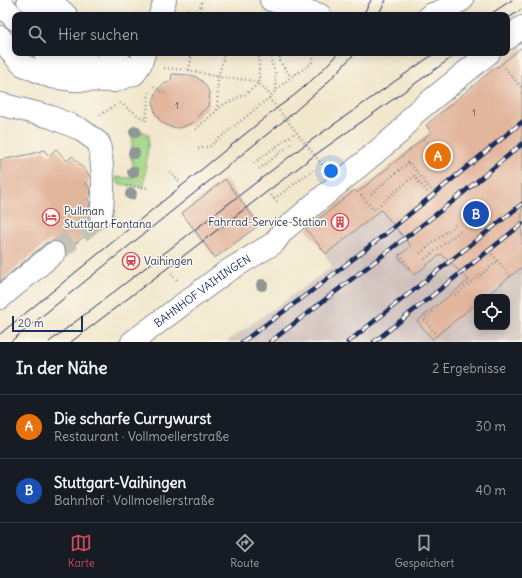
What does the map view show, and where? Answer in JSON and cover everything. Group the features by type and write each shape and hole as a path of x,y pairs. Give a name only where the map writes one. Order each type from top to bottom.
{"street":[{"path":"24,0 35,12"},
{"path":"28,0 53,3 63,12"},
{"path":"161,12 165,0"},
{"path":"271,0 310,12"},
{"path":"436,9 462,0"},
{"path":"0,2 12,16"},
{"path":"510,37 522,27"},
{"path":"0,37 12,53"},
{"path":"15,56 23,65 51,77 74,80 114,81 143,79"},
{"path":"48,56 74,80"},
{"path":"77,56 114,81"},
{"path":"113,56 143,79"},
{"path":"143,56 141,63 143,79"},
{"path":"348,187 400,132 414,114 485,56"},
{"path":"0,104 51,117 80,129 99,143 102,162 104,198 101,215"},
{"name":"BAHNHOF VAIHINGEN","path":"132,342 226,272 274,244 283,231 313,205 348,187"},
{"path":"0,298 54,253"}],"path":[{"path":"200,12 202,0"},
{"path":"185,9 196,12"},
{"path":"190,70 192,56"},
{"path":"217,110 218,76 224,56"},
{"path":"196,129 223,105 246,94 259,83 259,56"},
{"path":"272,56 271,60 275,73 276,90"},
{"path":"281,56 280,60 291,77"},
{"path":"198,149 210,146 269,98 291,77 310,64 314,56"},
{"path":"168,68 190,70 248,80 259,83 269,94"},
{"path":"143,79 167,95"},
{"path":"142,94 149,90"},
{"path":"269,98 296,132 348,187 374,210 414,176 428,192"},
{"path":"80,129 119,103 125,101"},
{"path":"254,163 296,132"},
{"path":"259,169 292,144"},
{"path":"371,194 409,162 431,190"},
{"path":"274,199 312,170"},
{"path":"170,172 179,181"},
{"path":"271,195 280,205"},
{"path":"420,254 455,225"},
{"path":"425,259 460,231"},
{"path":"399,254 409,267 406,270"},
{"path":"492,254 512,278"},
{"path":"455,295 498,261"},
{"path":"171,273 179,283"},
{"path":"433,312 424,319 438,337"}],"shaded area":[{"path":"522,91 522,340 520,342 226,342 332,267 325,255"}],"green space":[{"path":"133,128 137,128 149,135 144,187 119,184 116,181 116,177 132,178 133,160 131,160"}],"building":[{"path":"522,47 522,267 489,294 474,294 474,305 432,339 417,321 469,280 441,254 414,275 398,257 411,246 381,210 326,254 306,229 355,190 357,193 431,132 426,125 497,66 498,67"},
{"path":"172,74 194,76 201,80 210,94 208,106 190,124 180,128 170,127 161,122 155,113 153,103 156,93 162,85 171,81"},
{"name":"Pullman Stuttgart Fontana","path":"56,149 67,161 72,156 90,176 85,183 91,189 90,196 87,199 90,202 89,214 93,225 97,226 66,251 64,245 59,241 46,243 0,282 0,160 44,150 49,156"},
{"path":"225,179 259,225 215,258 182,213"}],"tunnel":[{"path":"54,253 101,215"}],"tram line":[{"path":"365,12 371,0"},
{"path":"380,12 386,0"},
{"path":"494,12 512,0"},
{"path":"510,17 522,9"},
{"path":"0,334 277,108 294,96 335,56"},
{"path":"10,342 286,119 326,84 352,56"},
{"path":"49,342 306,144 431,56"},
{"path":"71,342 315,155 454,56"}],"railway":[{"path":"242,342 317,287 384,235 522,122"},
{"path":"270,342 452,202 522,144"},
{"path":"348,342 522,204"},
{"path":"374,342 522,224"}],"place":[{"name":"Die scharfe Currywurst","path":"438,156"},
{"name":"Stuttgart-Vaihingen","path":"476,214"},
{"name":"Pullman Stuttgart Fontana","path":"51,217"},
{"name":"Fahrrad-Service-Station","path":"340,222"},
{"name":"Vaihingen","path":"131,261"}]}
